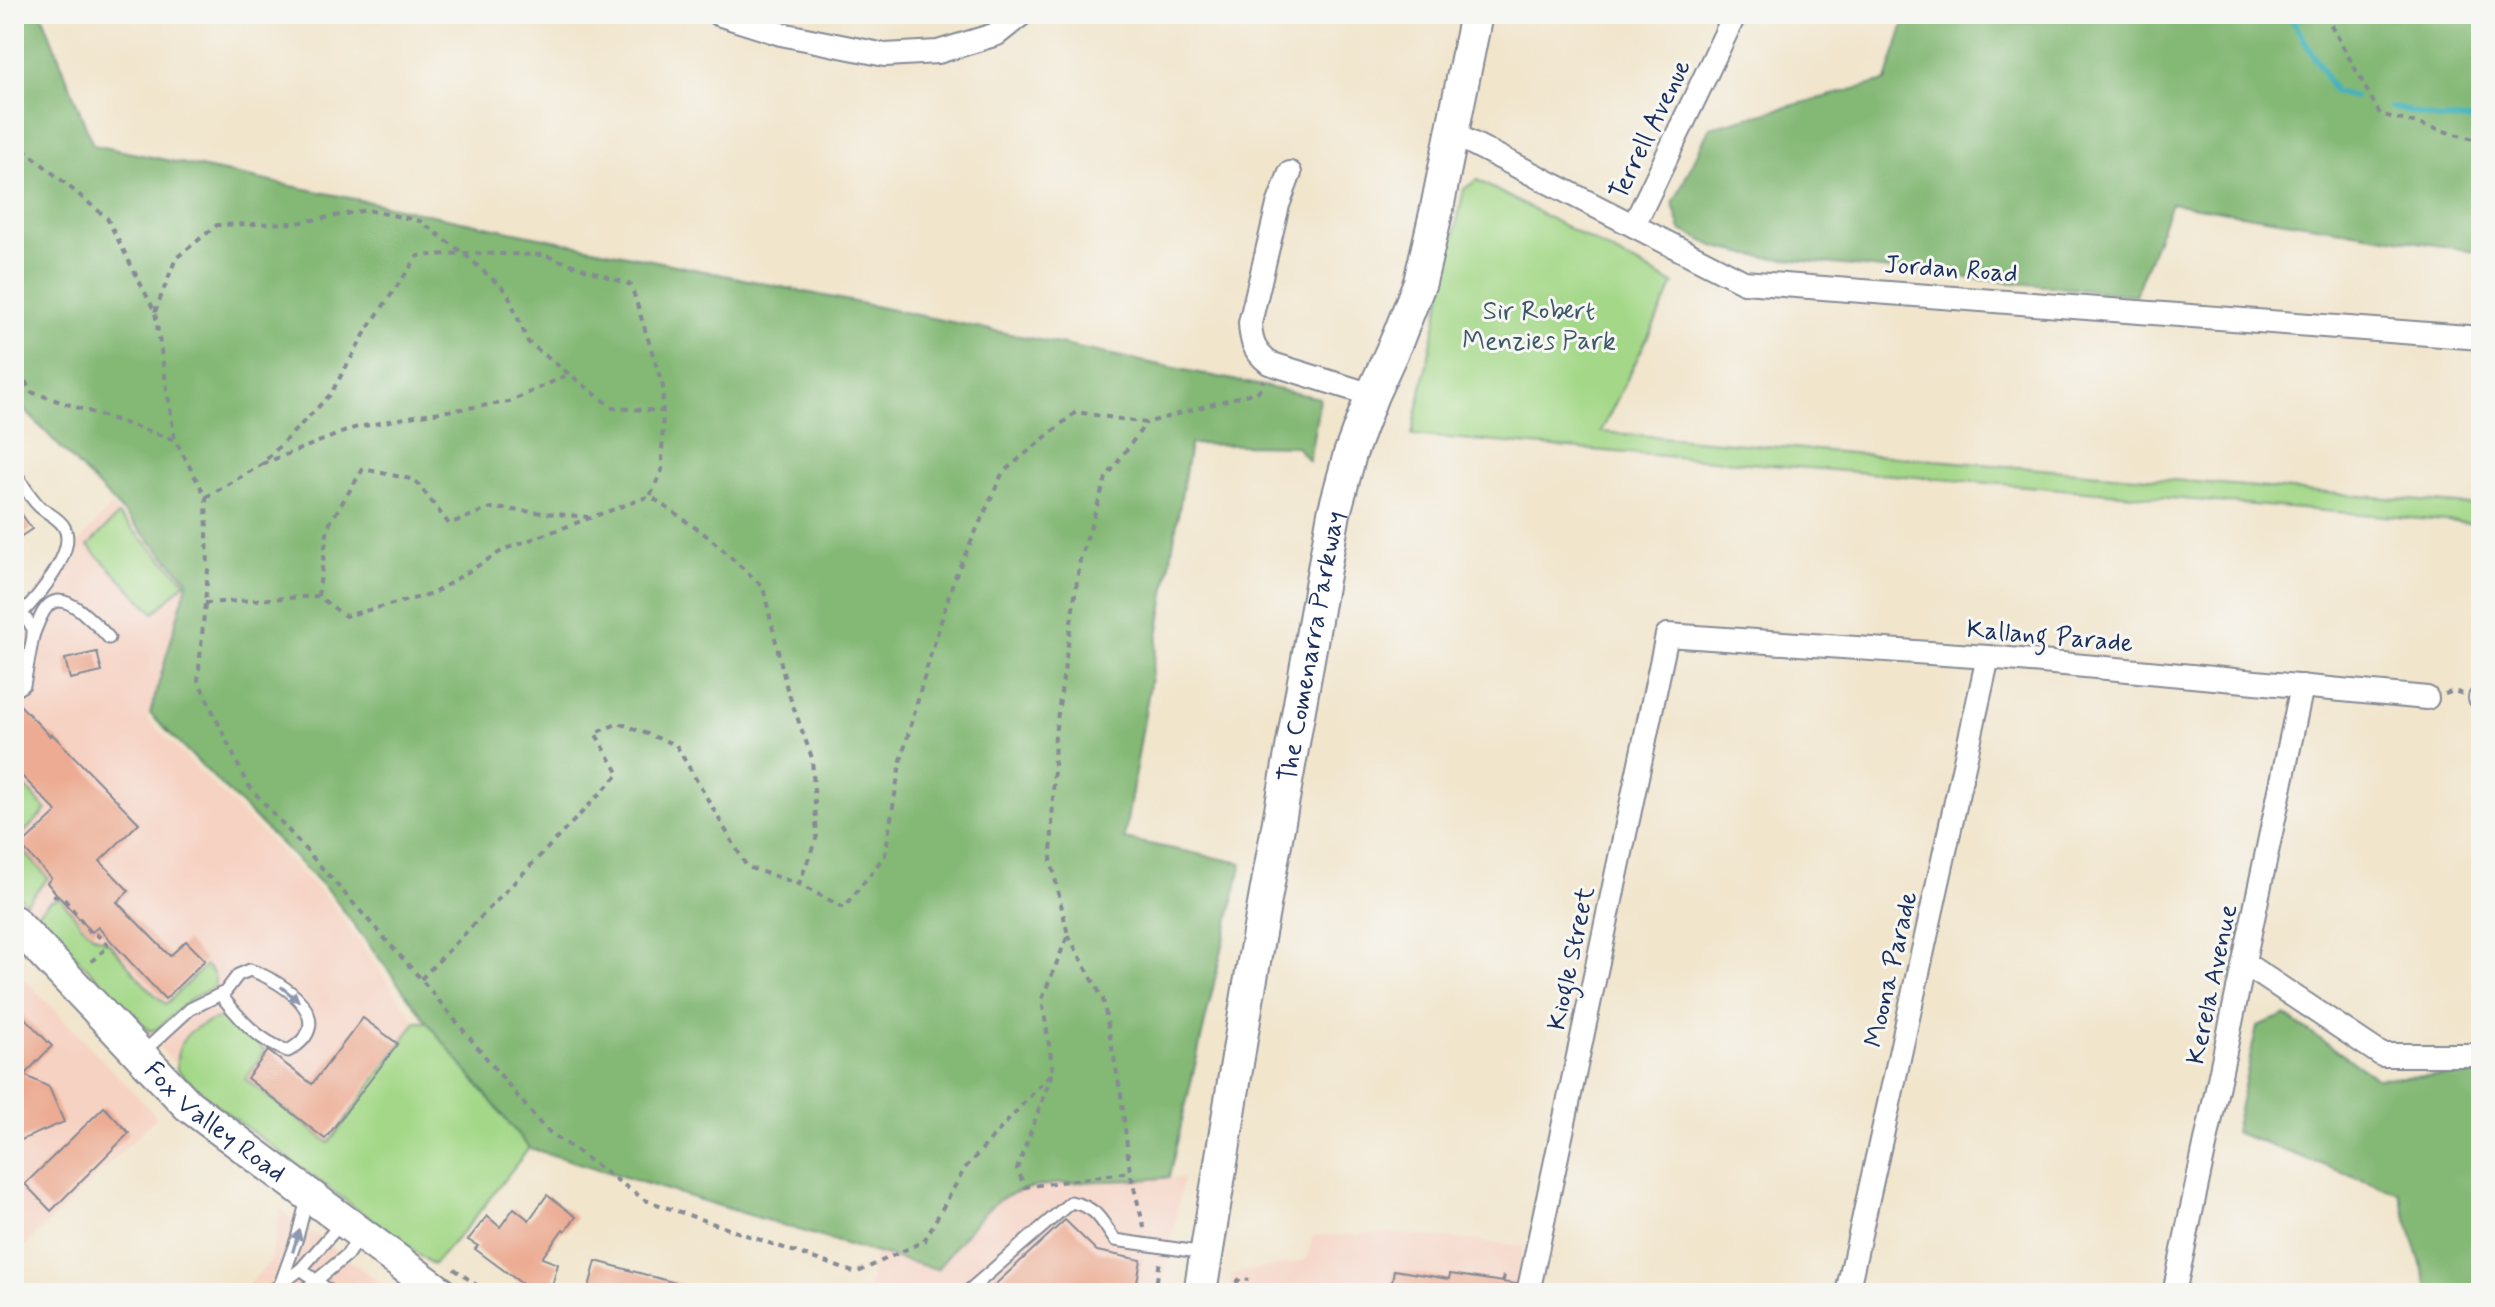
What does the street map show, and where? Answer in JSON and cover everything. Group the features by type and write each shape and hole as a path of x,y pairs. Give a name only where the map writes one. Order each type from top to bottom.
{"main road":[{"name":"The Comenarra Parkway","path":"1216,1281 1214,1215 1248,995 1334,513 1350,454 1420,282 1476,14"},
{"name":"Fox Valley Road","path":"14,922 188,1105 441,1293"}],"street":[{"path":"718,14 781,34 885,55 938,52 997,34 1022,14"},
{"name":"Terrell Avenue","path":"1634,225 1735,14"},
{"name":"Jordan Road","path":"1452,133 1744,282 2481,338"},
{"path":"1290,173 1278,205 1250,323 1251,341 1257,353 1269,363 1372,395"},
{"name":"Kallang Parade","path":"1667,635 1988,657 2427,698"},
{"name":"Kiogle Street","path":"1528,1293 1667,635"},
{"name":"Moona Parade","path":"1847,1293 1988,657"},
{"name":"Kerela Avenue","path":"2174,1293 2302,686"},
{"path":"2244,963 2382,1055 2481,1055"}],"lane":[{"path":"14,471 39,506 63,524 68,535 52,578 18,609 33,628 33,636 24,685 14,691"},
{"path":"33,636 49,603 58,600 69,602 109,638"},
{"path":"140,1055 190,1009 224,992 238,975 250,970 267,976 297,998 309,1012 310,1031 301,1043 288,1051 274,1047 244,1025 224,992"},
{"path":"274,1290 297,1238 308,1194"},
{"path":"966,1293 1071,1202 1089,1206 1115,1240 1163,1246 1216,1281"},
{"path":"274,1290 301,1269 328,1241 352,1227"},
{"path":"301,1293 347,1255 352,1227"},
{"path":"301,1269 332,1293"}],"path":[{"path":"2325,14 2380,114 2481,141"},
{"path":"14,141 107,218 155,312 175,440 206,497 208,570 198,680 247,784 421,979 544,1128 645,1200 856,1273 924,1241 965,1168 1053,1071"},
{"path":"155,312 176,258 217,225 297,223 367,210 420,221 463,253 507,292 528,342 613,408 663,411"},
{"path":"205,603 318,596 345,616 432,594 505,549 650,496 662,470 663,387 631,285 544,255 463,253 418,256 368,328 330,395 261,465"},
{"path":"14,360 31,392 175,440"},
{"path":"421,979 619,774 595,733 619,723 676,745 747,867 799,884 844,908 885,855 900,764 931,652 954,579 1003,472 1076,412 1146,423 1259,391 1269,363"},
{"path":"206,497 261,465 354,428 509,402 569,374"},
{"path":"1142,1244 1145,1228 1130,1172 1121,1095 1103,999 1068,935 1051,860 1055,734 1080,560 1106,478 1146,423"},
{"path":"318,596 328,526 363,469 415,480 449,524 491,508 592,517"},
{"path":"650,496 710,538 763,587 787,689 812,758 817,836 799,884"},
{"path":"2427,698 2454,691 2481,698"},
{"path":"53,895 65,900 92,934 109,946 88,964"},
{"path":"1068,935 1042,999 1053,1071 1017,1169 1025,1187 1130,1172"},
{"path":"1155,1293 1163,1246"},
{"path":"1500,1293 1505,1271"},
{"path":"1216,1281 1249,1280"},
{"path":"1216,1281 1231,1293"}],"shaded area":[{"path":"111,506 187,580 147,719 331,902 416,1022 309,1171 193,1082 14,897 14,679 41,665 14,626 14,618"},
{"path":"14,968 157,1117 14,1256"},
{"path":"1169,1177 1183,1179 1162,1293 868,1293 875,1252 937,1269 993,1204 1013,1192 1055,1185"},
{"path":"280,1209 394,1293 238,1293 271,1260"},
{"path":"1394,1233 1523,1246 1514,1293 1230,1293 1232,1274 1306,1260 1313,1236"}],"green space":[{"path":"14,14 42,14 93,145 1320,398 1309,461 1296,446 1190,444 1124,839 1242,863 1169,1177 1053,1184 1010,1195 979,1218 937,1269 529,1148 427,1022 330,893 150,714 188,580 14,399"},
{"path":"1907,14 2481,14 2481,252 2171,203 2135,295 1755,256 1716,247 1681,230 1673,204 1710,127 1886,81"},
{"name":"Sir Robert Menzies Park","path":"1477,180 1674,284 1601,432 2481,506 2481,524 1412,435 1464,189"},
{"path":"118,515 186,582 154,613 88,546"},
{"path":"20,781 46,810 15,842 48,878 26,903 14,891 14,786"},
{"path":"59,898 89,932 110,944 143,983 166,1004 205,966 214,975 214,987 192,998 157,1029 149,1031 35,915 50,901"},
{"path":"2285,1015 2377,1078 2481,1074 2481,1293 2430,1293 2399,1193 2234,1132 2257,1026"},
{"path":"227,1017 265,1051 245,1079 329,1143 416,1022 427,1022 529,1148 433,1265 216,1105 177,1070 179,1048 184,1039 197,1027"}],"building":[{"path":"14,503 32,529 14,541"},
{"path":"97,652 102,672 70,679 65,659"},
{"path":"14,699 139,823 100,861 129,891 117,902 170,956 186,941 205,960 165,999 98,927 92,932 71,910 47,883 51,878 21,846 57,812 14,768"},
{"path":"14,1007 52,1046 24,1075 49,1087 64,1122 14,1143"},
{"path":"363,1018 398,1044 325,1139 247,1078 268,1051 312,1084"},
{"path":"104,1107 129,1133 51,1211 25,1184"},
{"path":"547,1195 576,1217 542,1258 558,1264 550,1293 542,1293 529,1289 475,1249 478,1246 468,1240 487,1216 500,1227 514,1208 529,1220"},
{"path":"1065,1220 1097,1251 1141,1260 1135,1293 986,1293"},
{"path":"596,1261 694,1288 694,1293 608,1293 589,1287"},
{"path":"1394,1270 1449,1279 1450,1274 1516,1284 1514,1293 1390,1293"}],"waterway":[{"path":"2289,14 2335,92 2354,97"},
{"path":"2391,107 2438,119 2481,120"}]}
